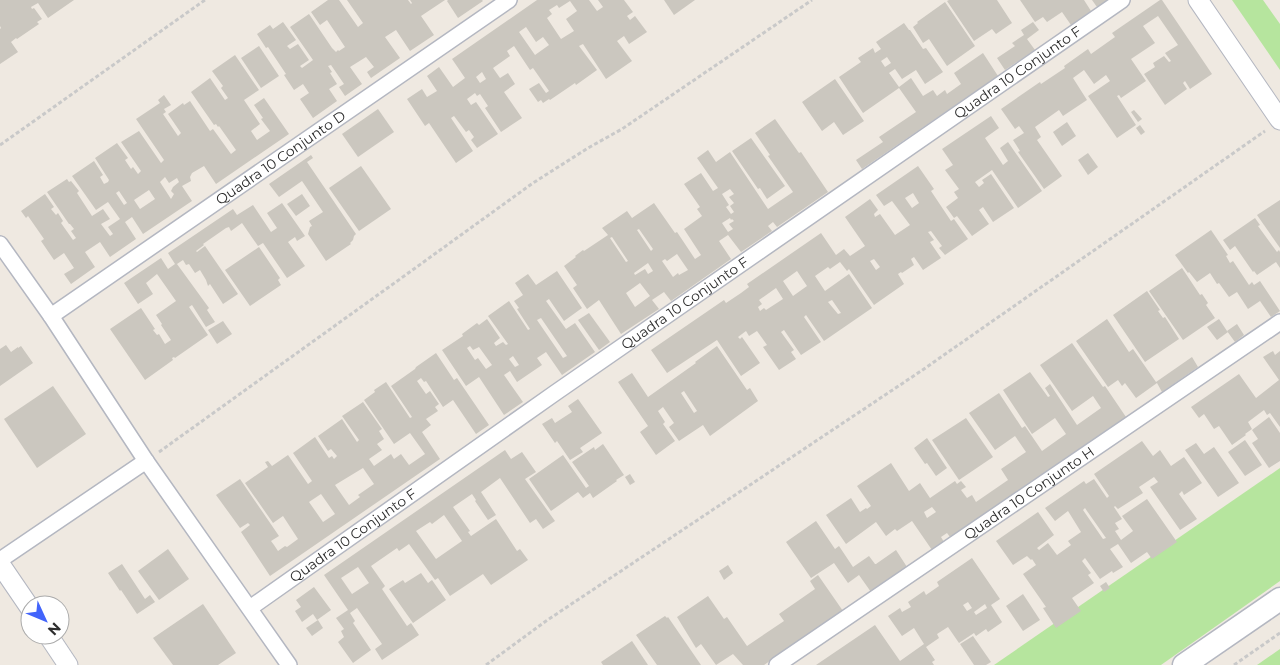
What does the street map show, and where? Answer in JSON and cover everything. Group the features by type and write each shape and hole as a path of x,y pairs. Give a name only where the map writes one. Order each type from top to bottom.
{"main road":[{"path":"1184,665 1280,599"}],"street":[{"name":"Quadra 10 Conjunto D","path":"51,316 509,0"},
{"name":"Quadra 10 Conjunto F","path":"250,608 572,381 1122,0"},
{"path":"1198,0 1276,123"},
{"path":"0,244 51,316 146,461 289,665"},
{"name":"Quadra 10 Conjunto H","path":"777,665 1280,322"},
{"path":"0,560 146,461"},
{"path":"0,564 21,595"},
{"path":"55,645 68,665"}],"path":[{"path":"0,145 205,0"},
{"path":"146,461 533,182 622,129 812,0"},
{"path":"486,665 546,621 921,371 1276,123"},
{"path":"1234,665 1280,633"}],"green space":[{"path":"1232,0 1263,0 1280,24 1280,70"},
{"path":"1280,468 1280,581 1161,665 994,665"},
{"path":"1280,649 1280,665 1257,665"}],"building":[{"path":"0,0 74,0 48,18 38,3 31,7 32,9 34,8 42,19 37,22 39,24 11,42 18,52 0,64"},
{"path":"328,0 339,0 358,27 363,23 347,0 408,0 411,4 410,0 445,0 421,16 434,35 410,51 396,30 385,37 400,58 371,78 367,72 374,67 366,57 350,67 362,84 345,96 339,87 344,84 331,65 328,66 337,84 329,89 337,101 313,118 300,99 309,93 303,84 294,90 284,75 286,74 257,34 270,25 273,29 283,22 296,40 287,46 290,49 298,44 309,60 300,66 302,68 313,60 290,27 309,14 332,48 336,52 339,51 345,47 327,20 320,25 311,12"},
{"path":"448,0 482,0 483,1 458,18"},
{"path":"537,0 589,0 597,11 603,7 598,0 624,0 633,12 627,16 630,20 635,16 647,32 629,44 624,36 617,41 632,61 606,79 583,44 579,46 597,70 576,85 575,83 543,103 541,100 538,102 529,89 539,83 546,93 549,91 533,68 530,70 514,46 507,51 510,56 493,68 500,78 508,73 515,84 504,92 522,118 501,132 485,108 488,106 480,94 477,96 475,93 467,99 471,105 476,102 498,134 477,148 471,140 474,137 469,130 466,132 454,116 451,118 473,151 456,163 429,123 425,126 407,99 422,89 427,97 437,91 427,76 439,67 453,87 465,78 452,59","holes":["570,1 577,11 566,19 574,31 561,39 547,18 552,14 549,10 557,5 559,8","526,27 536,42 543,37 549,45 535,55 519,32","482,72 486,79 480,83 476,77"]},
{"path":"664,0 695,0 674,15"},
{"path":"997,0 1012,23 996,34 992,29 974,41 947,1"},
{"path":"1020,0 1084,0 1091,11 1071,25 1062,12 1047,22 1043,17 1035,22"},
{"path":"1092,0 1108,0 1097,7"},
{"path":"1162,0 1212,74 1190,89 1185,81 1183,83 1187,89 1165,105 1144,74 1155,67 1153,63 1164,56 1169,62 1171,61 1165,53 1178,45 1158,16 1143,26 1155,43 1131,59 1146,81 1121,98 1119,95 1117,96 1136,125 1117,138 1088,96 1110,81 1106,75 1094,84 1084,70 1073,78 1087,100 1063,116 1059,110 1035,127 1041,137 1037,140 1062,176 1044,189 1018,152 1020,151 1013,140 1024,133 1019,126 1015,129 1001,109 1040,82 1041,84 1065,68 1064,66 1088,49 1091,54 1115,37 1112,33"},
{"path":"945,2 975,46 947,66 929,39 923,43 913,27"},
{"path":"1033,22 1039,30 1027,39 1035,50 1005,70 997,58 1015,46 1012,43 1024,35 1021,30"},
{"path":"904,23 923,49 926,48 943,72 925,84 916,70 902,79 895,69 889,73 899,87 911,78 923,96 933,90 937,96 945,90 947,94 961,84 954,73 983,53 998,76 862,169 856,160 883,142 879,137 916,112 899,88 863,113 839,77 861,62 858,58 873,48 875,53 881,49 876,42","holes":["887,57 891,63 885,67 881,61"]},
{"path":"259,46 279,76 261,88 241,58"},
{"path":"235,55 259,90 244,100 260,124 251,131 257,140 270,131 254,105 264,98 289,134 216,184 204,166 192,173 191,181 182,186 192,201 143,234 132,217 125,222 136,239 110,257 100,242 85,252 95,267 71,284 64,274 74,268 64,253 54,260 41,241 44,239 28,216 26,218 21,211 45,194 54,207 51,209 56,215 58,213 63,221 61,223 73,240 76,238 71,231 74,229 47,192 67,179 79,191 77,193 92,216 103,209 110,219 101,224 110,236 113,234 108,227 120,219 108,202 96,210 72,176 94,161 103,175 100,177 104,184 108,182 109,180 95,158 117,143 128,158 125,160 131,169 133,167 138,174 141,171 121,142 139,131 161,163 164,160 136,119 160,103 158,100 164,95 171,105 164,109 166,112 163,114 178,136 181,133 168,114 183,103 184,105 190,101 210,131 213,129 231,154 236,150 219,126 214,125 191,92 210,78 225,100 228,98 221,88 223,86 212,71","holes":["165,177 169,183 177,178 179,182 171,191 174,194 171,199 160,182","149,190 155,199 140,209 134,200","119,191 127,203 124,205 116,193"]},
{"path":"835,79 864,121 843,135 834,122 822,131 802,102"},
{"path":"378,109 394,132 358,157 342,134"},
{"path":"1134,110 1142,119 1138,122 1131,112"},
{"path":"991,116 999,128 985,138 1003,165 1008,161 1000,148 1008,142 1042,191 1018,208 992,170 975,182 979,187 984,183 982,180 991,174 1014,208 993,222 983,207 979,210 989,224 972,236 957,216 954,218 946,207 958,198 954,192 959,189 945,170 953,165 942,149"},
{"path":"775,119 799,153 801,152 828,192 777,227 773,222 768,226 772,231 741,252 728,235 719,241 731,259 671,301 664,292 652,300 659,309 621,334 599,300 587,309 573,288 577,285 564,266 583,250 608,235 602,228 627,211 632,218 654,203 695,259 701,255 684,229 702,216 697,209 700,207 684,184 701,173 713,191 718,188 697,158 708,150 716,162 730,152 768,209 793,192 768,156 770,155 755,133","holes":["730,189 734,194 729,197 734,203 730,206 734,212 731,214 726,207 729,205 722,194","730,218 734,221 729,224 733,229 728,232 722,223","639,229 653,249 651,251 637,230","612,237 628,261 626,262 610,238","677,254 688,270 679,275 678,273 673,277 662,261 665,259 667,261","648,263 653,271 648,274 645,269 635,275 634,273","640,283 650,296 635,307 626,293"]},
{"path":"1067,122 1076,136 1062,146 1053,132"},
{"path":"1140,125 1145,132 1141,135 1136,128"},
{"path":"751,138 785,186 767,199 732,151"},
{"path":"1088,153 1098,167 1088,175 1078,160"},
{"path":"311,155 313,158 307,162 356,234 351,244 326,261 308,234 312,226 309,221 323,212 302,181 279,197 269,184"},
{"path":"361,166 391,209 359,231 329,188"},
{"path":"918,166 934,189 931,191 951,221 954,219 968,239 945,255 939,248 942,246 931,231 928,232 934,240 930,242 941,258 923,270 914,257 911,259 914,265 898,274 904,284 874,305 849,269 847,271 840,262 830,269 828,267 815,276 825,291 849,274 872,308 824,341 806,315 804,317 821,342 801,355 784,330 781,332 794,350 791,352 796,359 779,370 763,347 767,345 757,331 749,336 746,331 738,337 740,339 742,337 760,363 741,376 717,340 667,373 651,350 724,300 726,303 741,293 749,287 747,284 821,233 836,255 844,249 850,256 865,246 845,217 870,199 878,210 874,214 875,217 880,214 895,235 910,225 892,201 884,206 876,195","holes":["913,193 919,203 912,208 905,198","874,259 880,267 876,270 870,261","797,271 807,286 793,296 783,281","776,288 783,299 766,310 764,308 760,311 758,307 762,304 759,300","832,300 841,313 838,314 828,302"]},
{"path":"302,194 310,206 296,216 287,204"},
{"path":"1280,200 1280,248 1257,215"},
{"path":"282,203 305,236 297,241 295,237 288,242 305,266 287,278 263,243 258,246 242,223 231,231 229,227 226,228 203,244 196,251 205,246 238,294 223,304 210,284 208,286 200,270 195,273 189,264 186,265 183,260 177,264 209,308 207,310 215,322 206,327 192,305 189,307 208,335 175,358 172,358 173,360 145,380 110,329 141,308 155,329 153,330 157,335 159,334 165,344 171,340 156,315 176,301 157,274 146,283 153,294 138,304 124,283 161,258 168,269 175,264 168,253 233,209 237,215 253,205 271,232 277,228 267,213"},
{"path":"1255,218 1260,225 1258,226 1277,252 1279,250 1280,252 1280,268 1276,262 1257,275 1235,246 1230,250 1223,240"},
{"path":"1211,230 1228,255 1226,256 1230,263 1233,261 1249,285 1252,282 1254,285 1260,281 1280,311 1271,317 1260,301 1248,309 1237,292 1229,297 1210,273 1197,282 1188,273 1175,255"},
{"path":"259,247 280,278 278,280 281,285 250,306 225,270"},
{"path":"1182,268 1200,295 1202,294 1208,303 1206,305 1215,318 1183,340 1149,291"},
{"path":"557,271 582,308 564,321 549,299 546,301 566,329 575,323 595,352 562,375 546,352 537,358 542,365 517,382 510,371 504,375 523,402 504,415 479,377 466,386 442,350 463,336 462,334 477,323 479,325 487,319 500,338 494,343 496,346 503,342 506,345 508,344 488,316 509,301 528,330 530,329 514,301 523,295 515,283 528,274 536,285","holes":["541,318 567,356 563,358 537,320","470,346 473,350 479,347 492,365 486,369 478,358 475,360 467,348","513,356 519,365 515,367 509,359"]},
{"path":"1147,291 1160,310 1158,311 1163,318 1165,317 1179,339 1145,362 1113,315"},
{"path":"589,313 610,342 599,350 578,320"},
{"path":"1107,319 1129,352 1133,349 1156,382 1192,357 1198,367 1162,392 1157,383 1136,398 1125,383 1122,386 1118,380 1108,387 1076,341"},
{"path":"1219,319 1227,331 1237,324 1244,335 1235,342 1228,332 1217,340 1207,327"},
{"path":"223,321 232,334 217,344 208,330"},
{"path":"1072,343 1126,417 950,537 947,533 941,537 944,542 932,550 912,521 897,531 895,529 886,536 876,522 846,544 826,515 851,498 860,512 871,506 857,486 891,463 909,491 920,483 930,498 955,481 957,484 961,481 966,487 961,490 967,498 972,495 976,502 1008,480 1001,469 1026,452 1015,436 995,450 969,413 999,393 1022,428 1025,426 1042,451 1066,434 1055,418 1032,434 1003,390 1030,372 1048,397 1050,396 1045,388 1050,384 1077,425 1101,408 1093,396 1072,411 1040,365","holes":["932,507 936,512 927,518 924,512"]},
{"path":"6,345 11,352 21,346 33,363 0,386 0,349"},
{"path":"717,346 747,390 750,388 758,401 710,436 703,425 679,441 669,427 674,423 663,407 658,411 665,422 663,424 675,441 656,455 640,432 648,426 618,382 632,373 648,397","holes":["684,391 697,411 694,413 681,393"]},
{"path":"1273,351 1275,355 1280,351 1280,427 1270,413 1267,415 1264,410 1248,422 1252,429 1232,445 1219,426 1214,429 1204,414 1199,418 1191,407 1239,374 1256,398 1279,380 1263,357"},
{"path":"436,353 454,380 457,378 489,425 476,434 453,400 443,407 426,381 424,382 421,378 417,381 426,394 430,391 439,404 435,407 438,411 426,419 431,425 422,432 440,459 270,576 241,532 250,525 248,523 240,528 216,495 240,479 279,536 271,541 278,551 285,546 287,547 298,539 283,516 273,523 245,483 268,467 265,462 268,461 272,466 288,455 308,484 312,481 293,453 315,437 329,458 332,456 334,459 337,456 331,449 328,451 318,436 342,419 357,442 359,440 342,416 363,402 382,429 379,431 384,439 377,444 382,450 369,459 374,466 391,454 394,459 401,454 409,465 425,454 410,433 394,444 364,400 386,382 410,418 412,417 391,386","holes":["363,468 374,484 358,495 360,497 349,505 335,485","321,494 335,514 323,522 309,502"]},
{"path":"53,386 86,434 37,468 4,419"},
{"path":"578,399 602,433 580,448 583,452 570,460 542,424 552,418 555,423 572,412 568,406"},
{"path":"1269,417 1280,433 1280,461 1269,468 1252,443 1258,439 1252,430"},
{"path":"966,418 993,457 959,480 932,440"},
{"path":"927,438 947,468 936,476 914,448"},
{"path":"1245,440 1262,465 1245,476 1228,452"},
{"path":"1142,441 1153,456 1160,450 1171,466 1184,457 1202,483 1184,495 1182,491 1179,494 1197,519 1180,530 1150,487 1158,482 1154,477 1139,487 1143,493 1118,509 1114,507 1122,519 1115,523 1119,529 1115,531 1121,540 1133,531 1122,516 1147,499 1177,542 1152,559 1147,552 1131,563 1118,544 1110,549 1123,567 1113,573 1112,571 1100,579 1085,558 1082,561 1091,573 1088,575 1094,583 1072,598 1081,611 1056,628 1043,608 1046,607 1023,574 1036,565 1032,559 1027,556 1013,565 996,541 1038,512 1054,535 1037,548 1039,550 1048,543 1057,555 1071,545 1068,541 1081,532 1068,511 1055,521 1045,508 1084,481 1086,484 1094,479 1107,498 1109,496 1094,474","holes":["1085,508 1106,538 1103,539 1083,510"]},
{"path":"1196,443 1204,454 1214,447 1239,483 1218,497 1185,450"},
{"path":"603,444 624,475 593,498 590,493 583,498 578,492 551,511 529,479 563,455 586,488 589,486 572,462 594,447 595,450"},
{"path":"505,450 511,459 522,452 536,472 525,479 555,521 543,529 536,519 530,523 500,478 481,492 496,515 488,520 472,494 453,507 470,531 468,532 471,536 496,519 517,551 520,549 528,560 491,585 483,574 450,596 438,578 435,580 409,544 399,551 397,548 371,566 385,586 382,589 407,626 411,623 419,635 382,660 375,649 382,644 357,608 350,613 355,621 353,623 371,650 353,663 338,642 344,637 341,631 344,629 336,618 348,610 324,575","holes":["444,515 462,541 436,559 416,531 430,522 432,524","358,567 369,583 352,594 341,578"]},
{"path":"630,474 635,482 630,485 625,477"},
{"path":"816,521 835,549 839,546 853,567 869,556 876,564 896,550 907,567 871,592 859,575 848,583 834,563 811,578 786,542"},
{"path":"168,549 189,579 159,600 138,571"},
{"path":"972,558 1000,599 991,605 1002,622 988,632 986,629 976,636 974,633 959,643 948,627 937,634 939,638 926,647 935,660 932,662 934,665 816,665 875,625 900,661 924,644 914,628 902,636 888,616 900,608 902,612 911,607 908,602 924,591 926,595 939,586 937,582","holes":["968,602 972,608 967,611 963,605","985,604 987,608 976,615 974,612"]},
{"path":"122,564 145,599 150,595 155,602 137,614 108,573"},
{"path":"728,565 733,573 724,580 719,571"},
{"path":"421,573 428,583 432,580 446,600 413,623 389,589 403,580 405,583"},
{"path":"818,575 843,611 764,665 743,665 733,654 716,665 701,644 696,648 677,617 708,596 724,619 727,617 747,646 784,621 779,614 815,589 810,581"},
{"path":"1106,582 1110,588 1104,592 1100,586"},
{"path":"314,587 331,610 317,620 313,614 302,622 295,611 301,607 296,600"},
{"path":"1023,594 1040,620 1023,631 1006,606"},
{"path":"203,604 236,653 218,665 173,665 153,638"},
{"path":"665,616 668,617 701,665 657,665 636,635"},
{"path":"318,620 323,628 312,636 306,628"},
{"path":"973,636 991,662 986,665 974,665 960,644"},
{"path":"632,641 648,665 603,665 601,662"}]}
